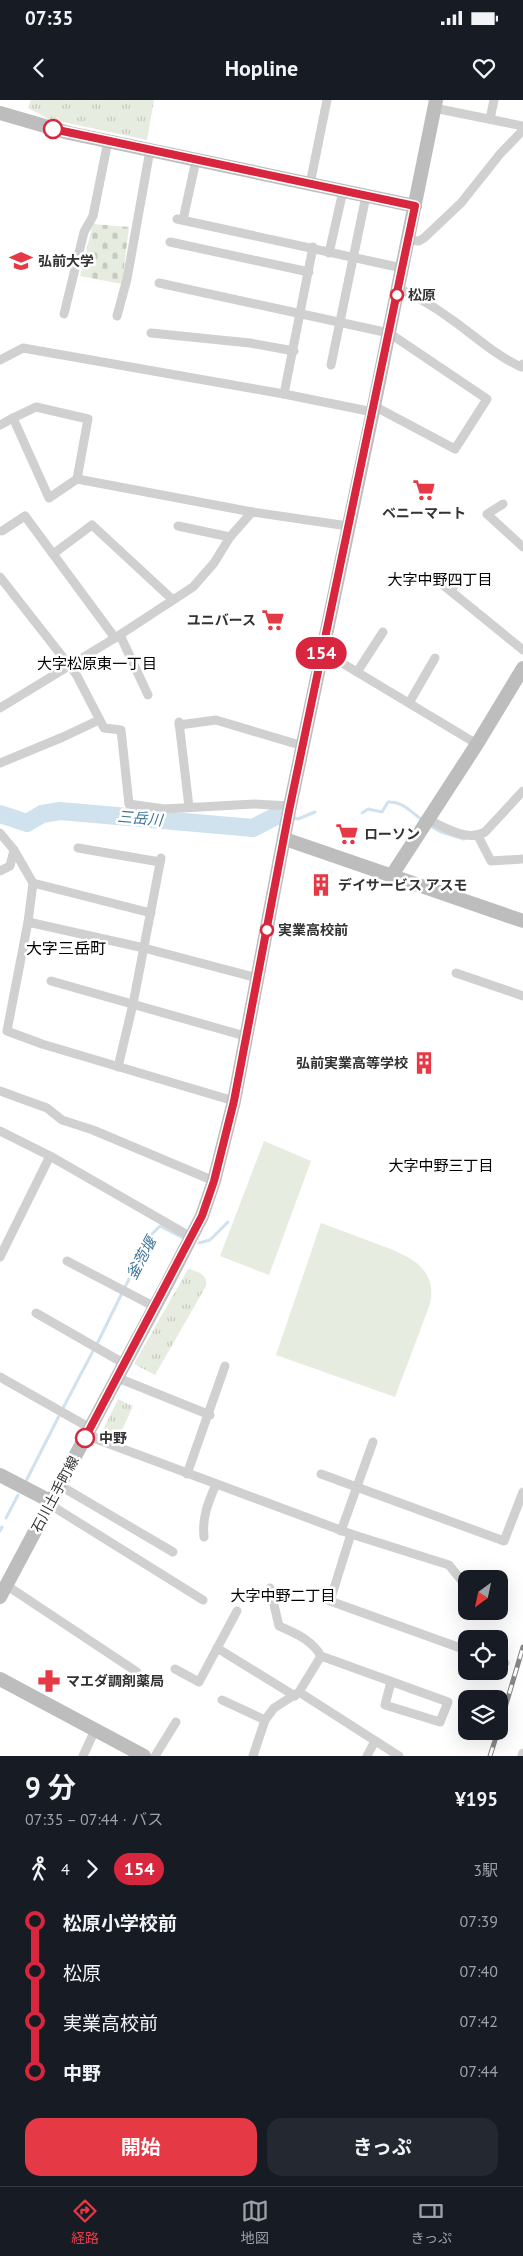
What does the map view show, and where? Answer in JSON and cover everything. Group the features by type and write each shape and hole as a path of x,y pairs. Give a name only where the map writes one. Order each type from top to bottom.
{"main road":[{"name":"石川土手町線","path":"3,1591 191,1238 202,1216 214,1181 234,1101 289,813 374,409 435,104"},
{"path":"0,113 37,125 108,141 415,206"},
{"path":"392,875 521,677"},
{"path":"285,839 523,921"},
{"path":"0,1474 50,1501"},
{"path":"0,1679 144,1756"}],"street":[{"path":"310,184 327,100"},
{"path":"490,119 494,100"},
{"path":"408,240 419,241 424,238 461,203 523,128 435,104"},
{"path":"64,314 84,232 92,216 108,141"},
{"path":"117,316 126,280 150,150"},
{"path":"196,160 180,219 402,268"},
{"path":"328,253 343,191"},
{"path":"332,365 366,196"},
{"path":"170,242 309,272"},
{"path":"284,394 313,247"},
{"path":"0,360 23,348 374,409 455,449 487,399 389,333 159,283"},
{"path":"398,288 435,308 491,351 522,366"},
{"path":"151,332 250,343 294,351"},
{"path":"0,425 36,408 88,419 77,479"},
{"path":"13,418 49,498 77,479 252,512 348,526"},
{"path":"503,504 487,514 523,547"},
{"path":"0,708 118,637 193,587 214,563 230,537 252,512"},
{"path":"1,530 25,516 118,637 148,695"},
{"path":"53,554 92,525 173,600"},
{"path":"178,526 230,537"},
{"path":"451,591 460,576"},
{"path":"0,578 76,674 104,728 121,730 128,804 164,809 254,804 289,813"},
{"path":"437,580 523,650"},
{"path":"358,672 383,632"},
{"path":"322,651 477,744"},
{"path":"409,703 434,658"},
{"path":"0,763 99,720"},
{"path":"189,807 179,723 216,720 303,746"},
{"path":"429,820 453,832 478,836 485,832 523,792"},
{"path":"0,833 14,850 33,883 28,922 7,1031 42,1044 234,1101"},
{"path":"478,836 491,861 523,859"},
{"path":"78,848 161,860 133,1004 118,1067"},
{"path":"0,871 10,866 14,850"},
{"path":"33,883 151,913"},
{"path":"28,922 144,948 257,978"},
{"path":"456,973 523,996"},
{"path":"51,981 246,1036"},
{"path":"0,1091 47,1108 62,1120 93,1130 214,1181"},
{"path":"0,1131 50,1156 191,1238"},
{"path":"0,1257 50,1156"},
{"path":"67,1261 155,1307"},
{"path":"36,1313 125,1364"},
{"path":"188,1474 210,1415 225,1366"},
{"path":"0,1377 83,1424 96,1439 342,1531 449,1565 458,1576"},
{"path":"118,1378 210,1415"},
{"path":"342,1531 374,1442"},
{"path":"321,1474 504,1541 523,1492"},
{"path":"204,1537 202,1522 204,1513 216,1484"},
{"path":"59,1485 173,1552"},
{"path":"50,1501 57,1509 203,1600"},
{"path":"351,1534 330,1601 458,1647"},
{"path":"270,1588 278,1626 306,1638 321,1656 448,1702 440,1722 385,1704 391,1682"},
{"path":"3,1591 137,1672"},
{"path":"174,1669 199,1682 237,1611"},
{"path":"216,1648 297,1694 399,1756"},
{"path":"253,1756 265,1720 274,1708 297,1694 321,1656"},
{"path":"222,1700 265,1720"},
{"path":"155,1756 176,1722"},
{"path":"83,1756 95,1730"},
{"path":"367,1756 375,1741"}],"green space":[{"path":"31,100 154,100 147,140 49,119 28,108"},
{"path":"93,224 129,227 122,284 80,276"},
{"path":"264,1141 311,1161 269,1275 220,1256"},
{"path":"321,1223 405,1256 415,1262 429,1279 431,1290 430,1304 395,1397 276,1355"},
{"path":"188,1269 199,1272 204,1276 206,1286 155,1375 134,1364"},
{"path":"118,1399 133,1406 117,1441 101,1434"}],"waterway":[{"path":"362,813 368,809 382,812 388,802 393,802 406,807 421,819"},
{"name":"三岳川","path":"0,814 27,823 42,814 60,811 253,828 280,814"},
{"path":"292,817 298,819 315,812"},
{"path":"432,827 441,832 464,839"},
{"name":"釜萢堰","path":"199,1243 210,1240 228,1222"},
{"name":"釜萢堰","path":"125,1287 152,1234 160,1226 183,1238"},
{"name":"釜萢堰","path":"97,1344 122,1293"},
{"name":"釜萢堰","path":"62,1410 93,1351"},
{"name":"釜萢堰","path":"26,1481 59,1416"},
{"name":"釜萢堰","path":"6,1518 18,1495"},
{"name":"釜萢堰","path":"0,1531 2,1527"}],"railway":[{"path":"508,1698 523,1647"},
{"path":"490,1756 495,1740"}],"bus line":[{"name":"154","path":"53,129 415,206 289,811 226,1138 202,1216 85,1438"}],"place":[{"name":"弘前大学","path":"21,261"},
{"name":"松原","path":"397,295"},
{"name":"ベニーマート","path":"424,490"},
{"name":"ユニバース","path":"273,620"},
{"name":"ローソン","path":"347,834"},
{"name":"デイサービス アスモ","path":"321,885"},
{"name":"実業高校前","path":"267,930"},
{"name":"弘前実業高等学校","path":"424,1063"},
{"name":"中野","path":"85,1438"},
{"name":"マエダ調剤薬局","path":"49,1681"}],"district":[{"name":"大字中野四丁目","path":"440,579"},
{"name":"大字松原東一丁目","path":"97,663"},
{"name":"大字三岳町","path":"66,948"},
{"name":"大字中野三丁目","path":"441,1165"},
{"name":"大字中野二丁目","path":"283,1595"}]}
